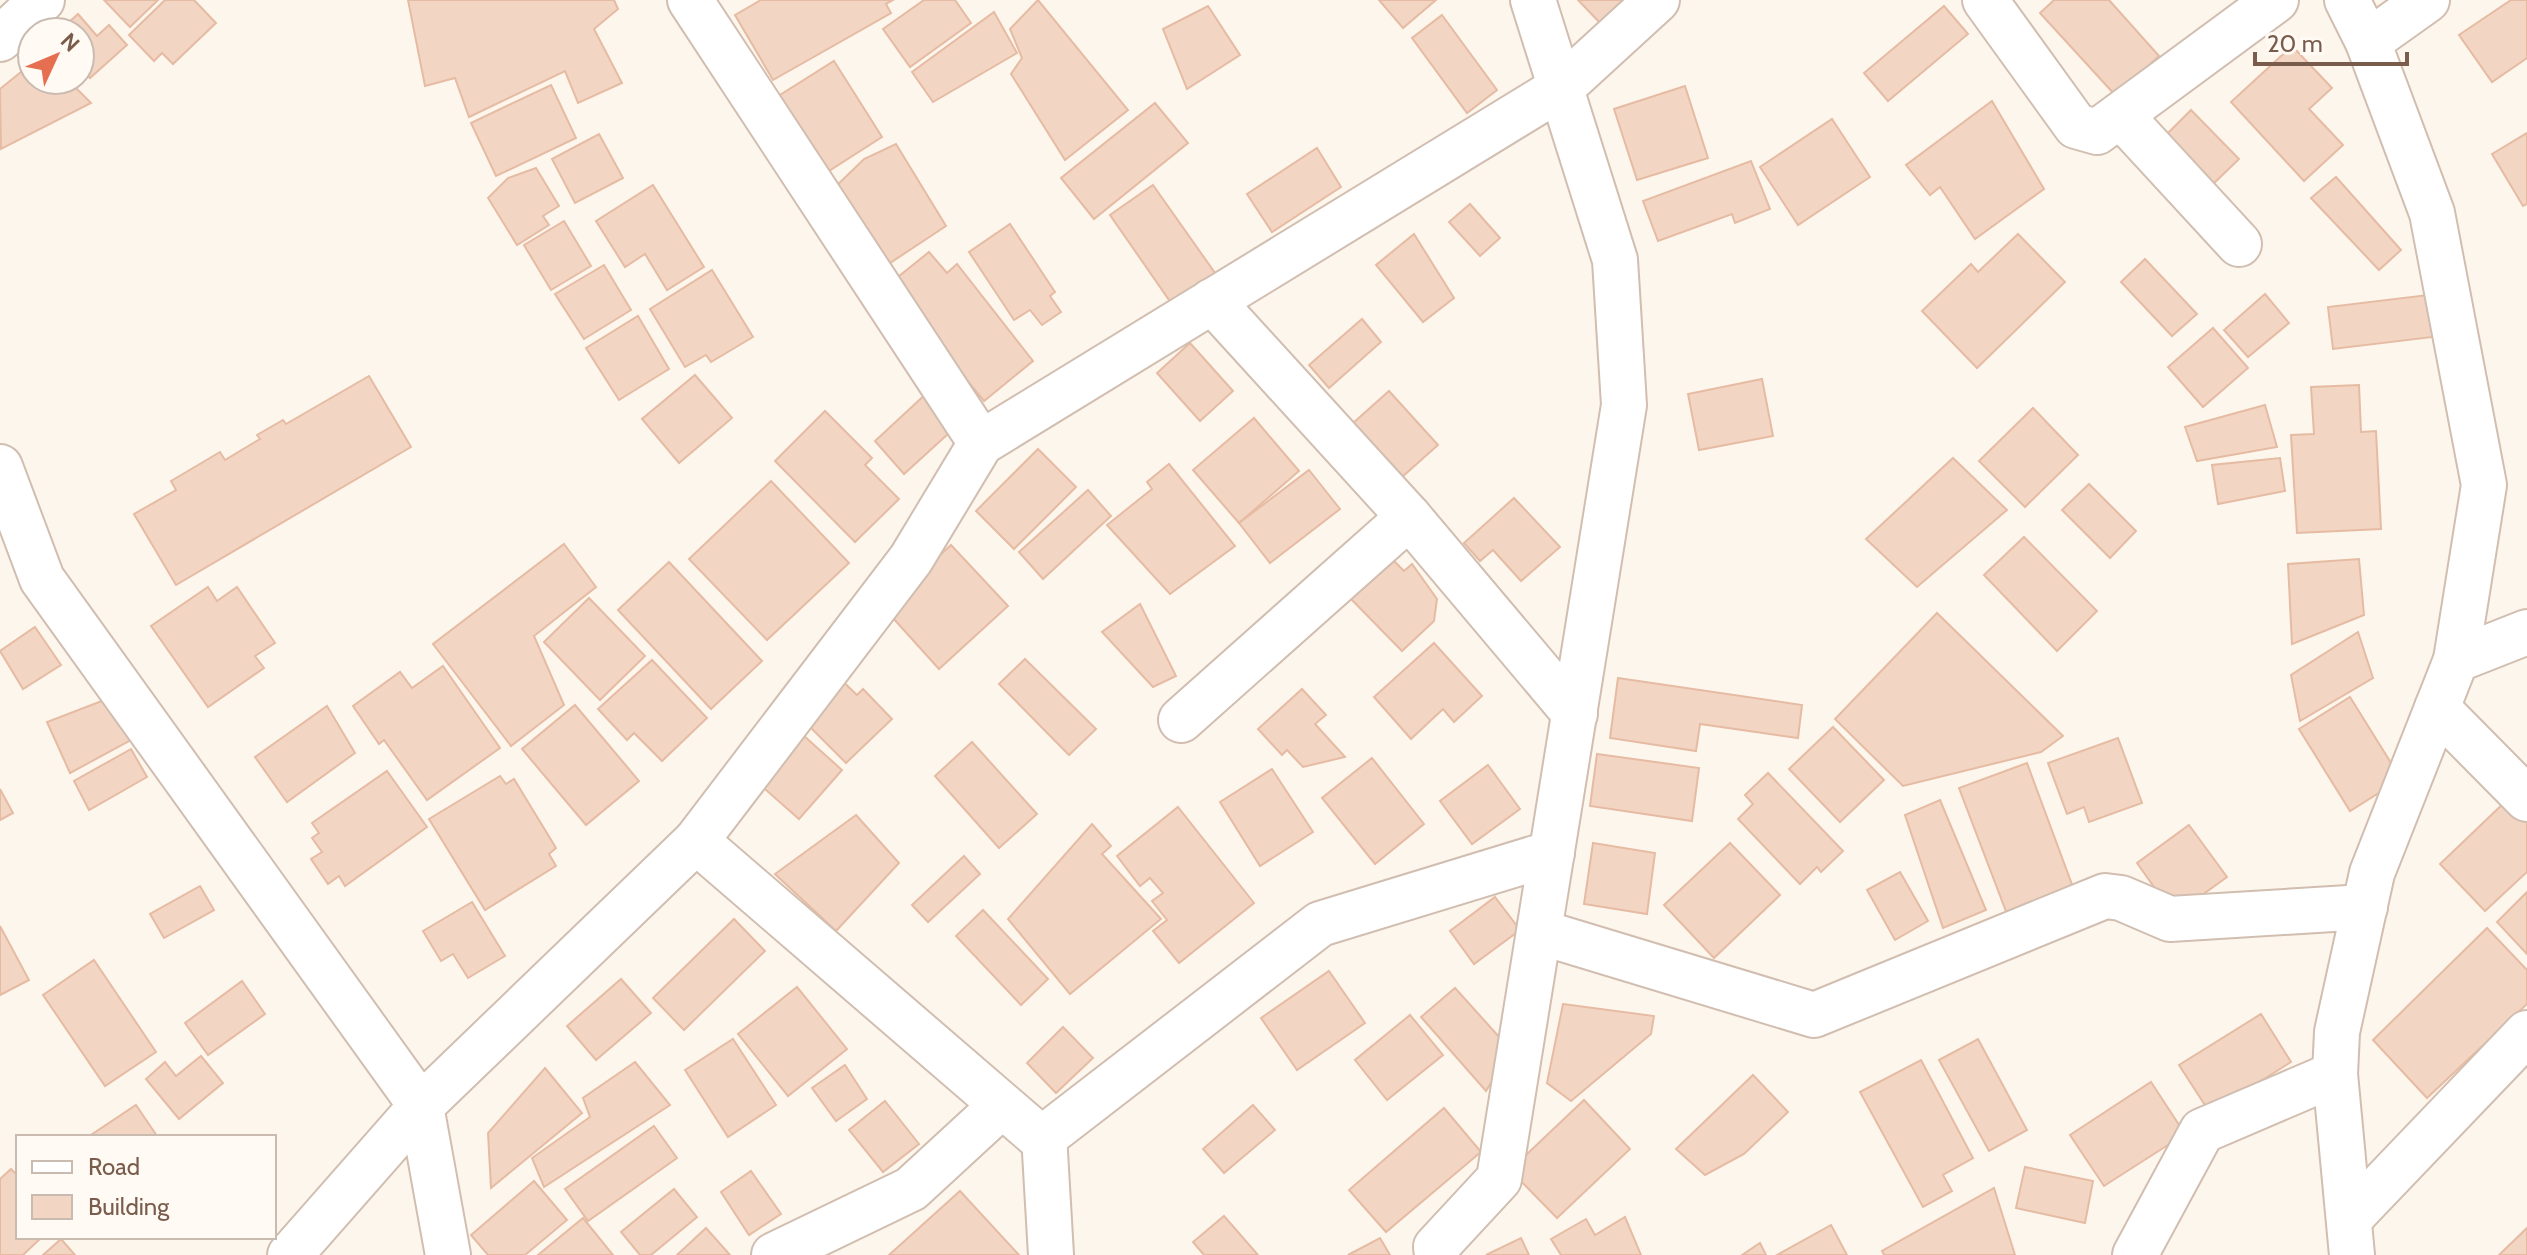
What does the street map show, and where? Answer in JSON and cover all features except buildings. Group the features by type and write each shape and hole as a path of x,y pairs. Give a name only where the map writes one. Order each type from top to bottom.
{"street":[{"path":"0,39 42,0"},
{"path":"690,0 981,443"},
{"path":"1437,1255 1436,1247 1499,1179 1624,405 1615,260 1533,0"},
{"path":"290,1255 421,1106 696,841 911,559 981,443 1562,87 1657,0"},
{"path":"1985,0 2076,126 2097,132 2276,0"},
{"path":"2347,0 2368,42 2432,213 2484,485 2456,660 2372,873 2337,1032 2335,1074 2350,1237"},
{"path":"2368,42 2427,0"},
{"path":"2121,116 2239,244"},
{"path":"1212,301 1409,517 1575,714"},
{"path":"0,467 42,579 421,1106 448,1255"},
{"path":"1181,720 1409,517"},
{"path":"2456,660 2527,632"},
{"path":"2437,708 2527,799"},
{"path":"696,841 1029,1132 1044,1135 1320,924 1552,853"},
{"path":"1540,932 1814,1015 2105,896 2121,898 2170,919 2365,907"},
{"path":"2350,1237 2527,1033"},
{"path":"2135,1255 2202,1131 2335,1074"},
{"path":"774,1255 911,1189 1000,1107"},
{"path":"1044,1135 1051,1255"}]}
